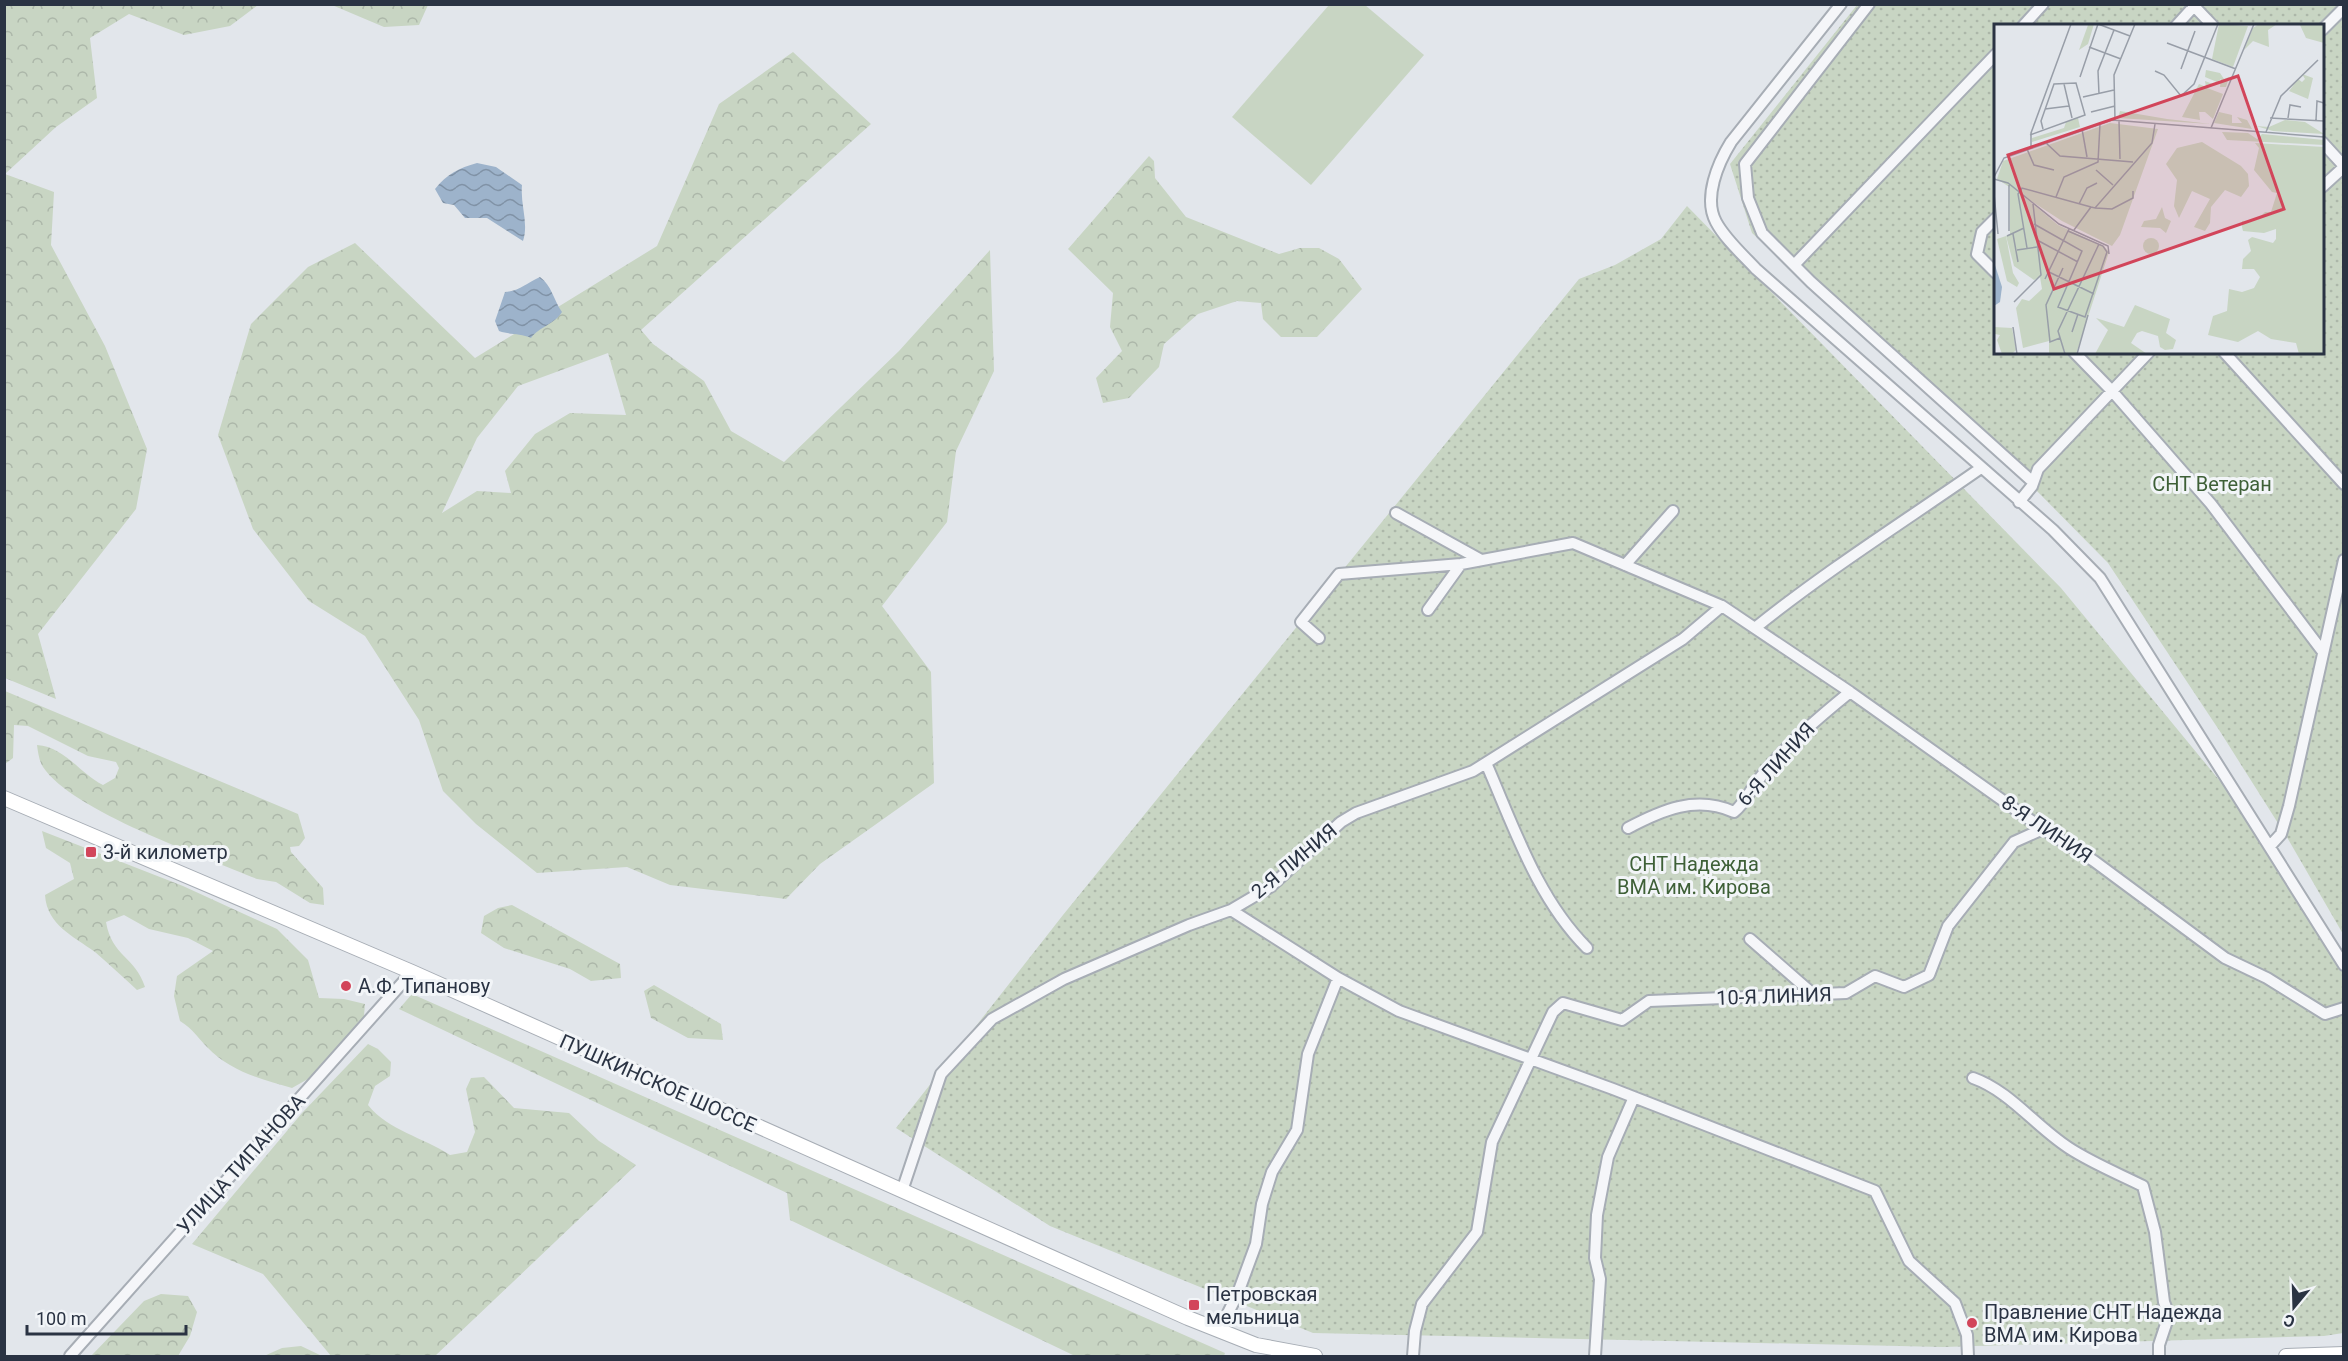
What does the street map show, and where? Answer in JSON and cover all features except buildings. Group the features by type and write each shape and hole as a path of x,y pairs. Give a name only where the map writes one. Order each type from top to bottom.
{"main road":[{"name":"ПУШКИНСКОЕ ШОССЕ","path":"4,798 412,972 1219,1331 1255,1351 1315,1356"},
{"path":"2286,1356 2343,1354"}],"street":[{"path":"1841,4 1720,159 1711,186 1715,221 1756,268 2053,530 2100,578 2343,965"},
{"path":"1869,4 1745,164 1748,198 1762,233 1811,282 2033,482"},
{"path":"2025,24 2043,4"},
{"path":"2178,24 2194,5 2211,24"},
{"path":"2324,28 2343,8"},
{"path":"1795,264 1994,55"},
{"path":"2324,144 2343,167 2324,185"},
{"path":"1994,219 1982,232 1977,254 1994,272"},
{"path":"2076,354 2211,504 2323,652"},
{"path":"2019,502 2033,482 2038,469 2147,354"},
{"path":"2226,354 2343,484"},
{"path":"1319,638 1301,622 1338,574 1461,564 1573,543 1722,606 1755,628 1817,578 1981,468"},
{"path":"1625,565 1673,511"},
{"path":"1396,513 1481,560"},
{"path":"2270,846 2281,834 2289,806 2343,560"},
{"path":"1428,610 1461,564"},
{"name":"2-Я ЛИНИЯ","path":"902,1191 941,1074 992,1019 1064,979 1189,925 1232,910 1270,887 1306,857 1341,822 1356,813 1473,771 1683,639 1722,606"},
{"name":"8-Я ЛИНИЯ","path":"1755,628 1850,692 2043,829 2094,861 2224,958 2267,978 2325,1014 2343,1008"},
{"name":"6-Я ЛИНИЯ","path":"1628,828 1661,811 1702,803 1734,812 1745,802 1758,779 1808,728 1850,692"},
{"path":"1486,763 1541,887 1565,926 1587,948"},
{"name":"10-Я ЛИНИЯ","path":"1530,1058 1553,1012 1563,1003 1622,1020 1649,1001 1846,993 1875,976 1904,987 1929,975 1948,926 2014,842 2043,829"},
{"path":"1232,910 1338,978 1399,1011 1634,1097 1875,1191 1909,1261 1955,1303 1967,1335 1968,1356"},
{"path":"1750,939 1813,994"},
{"name":"УЛИЦА ТИПАНОВА","path":"70,1356 412,972"},
{"path":"1219,1331 1238,1293 1256,1244 1262,1204 1272,1172 1297,1130 1308,1054 1338,978"},
{"path":"1413,1356 1415,1331 1422,1304 1477,1232 1492,1142 1530,1058"},
{"path":"1973,1078 1983,1082 2010,1101 2070,1149 2143,1186 2155,1232 2164,1302 2169,1315 2159,1345 2159,1356"},
{"path":"1595,1356 1600,1279 1595,1258 1597,1215 1608,1157 1634,1097"}],"green space":[{"path":"5,4 258,5 230,26 184,35 129,14 90,38 97,98 56,127 5,174"},
{"path":"332,5 428,5 419,25 384,27"},
{"path":"1329,5 1365,5 1424,55 1311,185 1232,117"},
{"name":"СНТ Ветеран","path":"1857,5 2343,5 2343,934 2288,839 2221,733 2108,563 2032,486 1752,233 1730,164"},
{"path":"793,52 871,124 641,330 653,344 704,381 731,431 784,462 899,351 990,250 994,371 956,451 947,522 882,606 931,672 934,783 820,864 786,899 670,885 627,867 537,873 476,824 443,791 419,720 365,636 309,601 253,529 218,435 251,324 308,267 355,243 475,358 657,246 719,104","holes":["608,353 626,415 570,413 535,434 505,471 511,493 477,491 442,513 477,438 518,386"]},
{"path":"1149,156 1154,161 1155,178 1186,217 1279,254 1300,248 1319,248 1339,259 1362,289 1317,337 1281,337 1263,319 1261,303 1237,301 1198,314 1164,344 1159,367 1129,398 1103,403 1096,378 1122,351 1110,327 1113,293 1068,249"},
{"path":"5,174 54,192 51,245 105,346 147,449 136,509 38,634 56,699 5,678"},
{"name":"СНТ Надежда ВМА им. Кирова","path":"1687,206 2061,588 2229,792 2343,969 2343,1333 2324,1336 1943,1347 1313,1333 1050,1226 896,1128 1063,915 1579,279 1615,265 1661,239"},
{"path":"5,691 298,814 305,838 299,846 290,847 291,852 323,888 324,905 310,903 276,882 257,879 141,831 81,800 58,784 43,767 37,745 56,750 103,785 115,778 119,768 116,762 88,756 28,726 14,725 13,758 5,764"},
{"path":"42,831 183,886 277,929 308,960 319,998 344,999 365,1004 363,1027 315,1075 292,1088 258,1078 226,1062 180,1021 174,996 177,976 213,951 188,938 149,929 124,915 106,922 113,943 141,977 145,987 137,990 95,952 63,929 51,914 45,895 74,879 70,863 46,848"},
{"path":"512,905 620,964 621,978 591,981 570,969 504,948 481,933 484,916 498,908"},
{"path":"654,985 721,1024 723,1040 688,1038 651,1018 644,991"},
{"path":"412,994 1225,1353 1224,1356 1075,1356 790,1220 787,1193 399,1009"},
{"path":"368,1044 378,1049 391,1062 390,1076 375,1086 368,1105 376,1114 396,1128 450,1155 467,1152 475,1132 466,1089 471,1078 484,1077 514,1108 569,1113 599,1141 636,1165 435,1356 331,1356 263,1274 192,1244 302,1113"},
{"path":"161,1294 188,1296 197,1312 190,1336 178,1356 91,1356 144,1301"},
{"path":"301,1346 322,1356 264,1356 282,1348"}],"water":[{"path":"477,163 496,167 522,185 525,227 523,241 487,218 465,218 454,205 443,203 435,189 454,172"},
{"path":"540,277 550,289 562,312 559,316 531,338 499,331 495,321 505,292 519,288"}],"place":[{"name":"3-й километр","path":"91,852"},
{"name":"А.Ф. Типанову","path":"346,986"},
{"name":"Петровская мельница","path":"1194,1305"},
{"name":"Правление СНТ Надежда ВМА им. Кирова","path":"1972,1323"}]}
